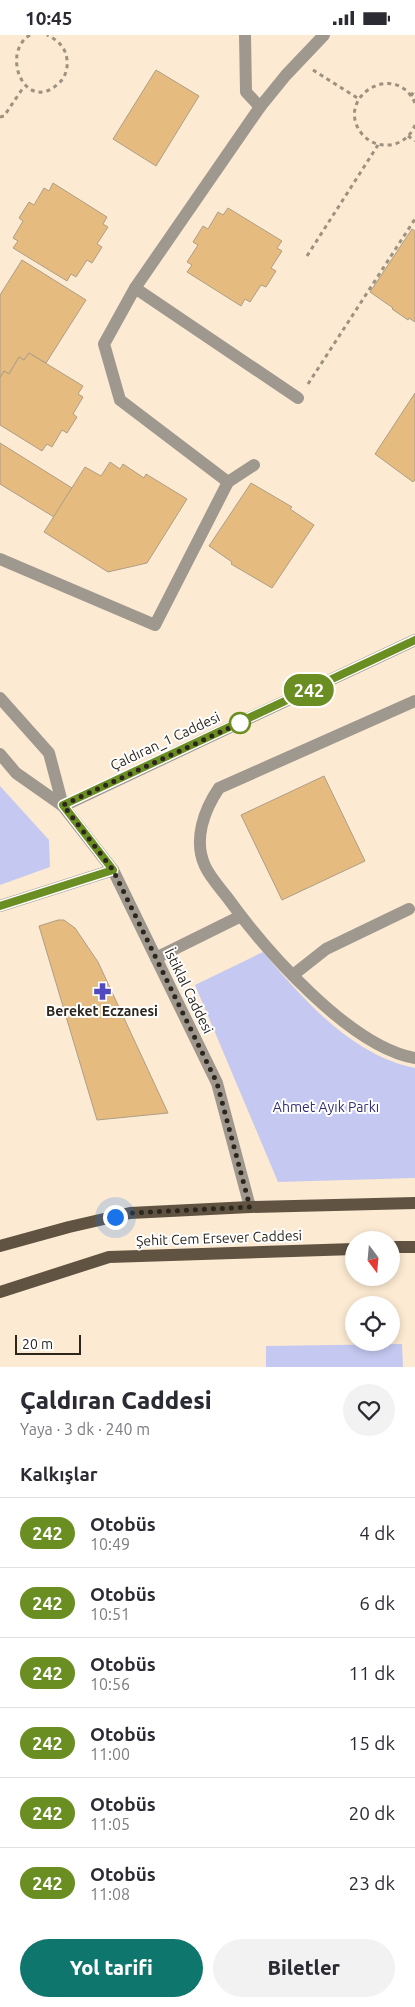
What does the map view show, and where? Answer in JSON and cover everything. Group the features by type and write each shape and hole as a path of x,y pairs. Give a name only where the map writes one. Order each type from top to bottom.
{"main road":[{"name":"Şehit Cem Ersever Caddesi","path":"0,1246 68,1227 130,1213 250,1207 415,1203"},
{"path":"400,1247 415,1247"},
{"name":"Şehit Cem Ersever Caddesi","path":"0,1292 109,1257 345,1249"}],"street":[{"path":"245,35 246,92 260,107"},
{"path":"228,482 120,400 104,344 135,288 260,107 286,75 324,35"},
{"path":"135,288 298,398"},
{"path":"0,559 155,625 228,482 254,465"},
{"name":"Çaldıran_1 Caddesi","path":"63,805 415,640"},
{"name":"İstiklal Caddesi","path":"0,697 49,753 63,805"},
{"path":"415,701 220,788 205,813 201,834 205,867 254,933 293,975 335,1013 378,1045 390,1051 415,1058"},
{"name":"İstiklal Caddesi","path":"0,755 16,773 63,805 113,870 217,1083 250,1207"},
{"path":"0,906 113,870"},
{"path":"293,975 326,949 409,909"},
{"path":"156,958 241,916"}],"path":[{"path":"14,47 18,42 30,35"},
{"path":"17,83 23,88 38,92 58,84 66,71 67,56 64,49 54,38 47,35"},
{"path":"312,70 359,99"},
{"path":"415,103 402,87 386,83 370,88 359,99 354,115 359,130 370,142 379,145 394,144 408,136 415,125"},
{"path":"0,117 4,116 23,88"},
{"path":"411,96 415,90"},
{"path":"408,136 415,141"},
{"path":"307,256 379,145"},
{"path":"298,398 415,219"}],"green space":[{"path":"0,786 49,840 50,867 0,885"},
{"name":"Ahmet Ayık Parkı","path":"263,952 312,1006 349,1038 370,1051 392,1061 415,1068 415,1178 278,1182 195,985"},
{"path":"400,1344 402,1344 403,1367 266,1367 266,1346 345,1345 345,1351 400,1351"}],"building":[{"path":"156,70 199,96 156,166 113,139"},
{"path":"53,183 107,217 103,224 108,227 97,244 102,247 92,263 87,260 76,277 71,274 67,281 13,248 18,241 13,238 23,221 19,218 29,202 34,205 44,188 49,191"},
{"path":"228,208 282,241 277,248 282,251 271,268 276,271 266,287 261,285 250,302 245,299 241,306 187,272 192,265 187,262 198,245 193,242 203,226 208,229 218,212 223,215"},
{"path":"412,229 415,231 415,322 409,318 408,320 370,292"},
{"path":"22,260 86,300 46,363 29,353 24,360 19,357 9,374 4,371 0,378 0,295"},
{"path":"29,353 83,386 78,394 83,397 73,414 77,417 67,433 62,430 52,447 47,444 42,451 0,425 0,378 4,371 9,374 19,357 24,360"},
{"path":"415,393 415,480 413,482 375,454"},
{"path":"0,443 72,488 54,517 0,484"},
{"path":"110,462 120,469 123,464 144,478 146,474 187,499 147,563 108,572 44,532 85,467 101,476"},
{"path":"251,483 292,507 290,509 314,525 272,588 231,564 232,562 209,546"},
{"path":"324,776 365,861 282,900 241,815"},
{"path":"64,920 75,928 98,962 168,1113 97,1120 39,926"}],"bus line":[{"name":"242","path":"0,906 113,870 63,805 415,640"}],"place":[{"name":"Bereket Eczanesi","path":"102,991"}],"route":[{"path":"115,1217 130,1213 250,1207 217,1083 113,870 63,805 240,723"}]}
